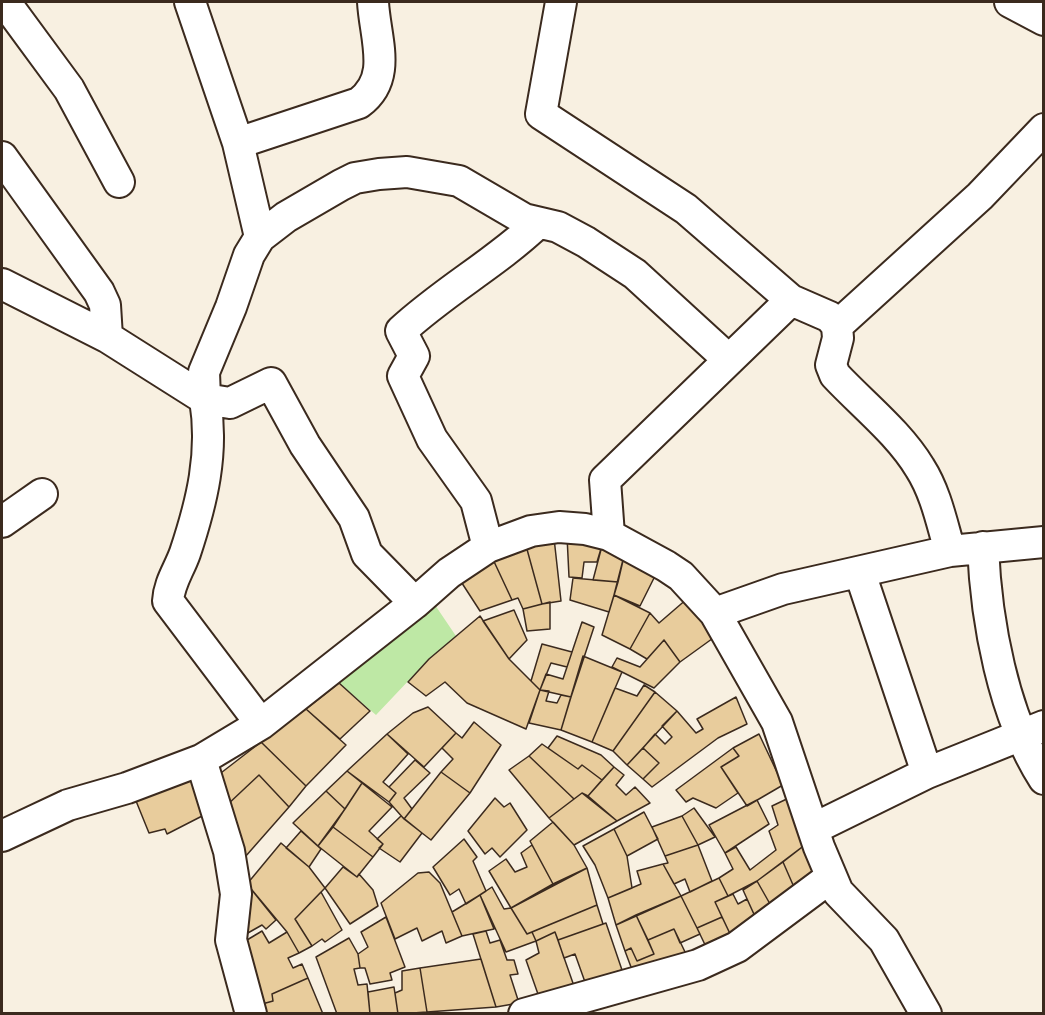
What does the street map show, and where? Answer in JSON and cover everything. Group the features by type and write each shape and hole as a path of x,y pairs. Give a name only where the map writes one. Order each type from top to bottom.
{"street":[{"path":"5,2 69,89 119,182"},
{"path":"190,2 238,142 260,237"},
{"path":"238,142 359,103 372,94 379,80 372,2"},
{"path":"561,2 541,114 686,209 791,300 822,312 837,326 838,338 831,365 835,375 904,447 920,467 929,484 950,551"},
{"path":"1010,2 1044,20"},
{"path":"837,326 980,196 1044,129"},
{"path":"2,158 99,292 105,305 107,337"},
{"path":"261,724 168,601 169,588 184,555 197,511 210,456 210,428 204,372 231,308 249,255 260,237 286,217 356,178 407,172 459,181 516,214 538,223 558,227 577,237 635,274 729,360"},
{"path":"488,547 476,501 432,439 403,376 414,356 401,331 428,306 487,265 538,223"},
{"path":"2,284 107,337 206,399 230,403 271,383 305,445 354,518 367,555 415,603"},
{"path":"609,535 605,480 791,300"},
{"path":"2,522 42,494"},
{"path":"2,836 29,821 68,805 127,788 201,760 261,724 415,603 449,573 488,547 531,531 559,527 585,529 609,535 681,576 715,613 777,722 838,892 892,951 926,1014"},
{"path":"715,613 783,589 950,551 1044,542"},
{"path":"983,547 988,613 1007,694 1033,730 1044,779"},
{"path":"860,573 927,773"},
{"path":"814,828 927,773 1033,730"},
{"path":"201,760 229,851 236,894 231,940 251,1014"},
{"path":"524,1014 698,966 737,947 831,877"}],"green space":[{"path":"435,605 456,636 429,659 376,715 339,683"}],"building":[{"path":"567,536 603,542 597,562 584,562 582,578 569,577"},
{"path":"554,538 561,601 542,604 525,542"},
{"path":"525,542 542,604 523,609 518,598 512,600 490,553"},
{"path":"603,542 625,552 618,582 593,580"},
{"path":"625,552 658,570 640,606 614,595"},
{"path":"490,553 512,600 480,611 458,577"},
{"path":"573,578 618,582 609,612 570,600"},
{"path":"614,595 650,613 630,649 602,635"},
{"path":"688,598 716,636 680,662 664,640 647,659 630,649 650,613 659,623"},
{"path":"550,602 550,629 527,631 523,609"},
{"path":"514,610 527,640 509,659 483,621"},
{"path":"480,616 509,659 540,690 526,729 467,703 445,682 426,696 408,682 429,659"},
{"path":"582,622 594,627 571,697 540,690 546,674 563,679"},
{"path":"664,640 680,662 654,688 612,667 617,658 640,667"},
{"path":"542,644 572,652 567,667 551,663 540,690 531,681"},
{"path":"583,656 622,672 592,742 561,730"},
{"path":"339,683 370,711 340,739 306,709"},
{"path":"644,685 655,692 613,751 592,742 615,688 637,696"},
{"path":"540,690 549,691 546,701 557,703 561,695 571,697 561,730 529,723"},
{"path":"655,692 677,711 627,765 613,751"},
{"path":"736,697 747,724 718,738 652,787 643,779 659,763 643,748 655,734 665,744 672,737 662,726 677,711 696,733 703,729 697,719"},
{"path":"428,707 456,733 424,767 387,734 413,713"},
{"path":"306,709 346,745 306,786 261,742"},
{"path":"474,722 501,745 470,793 441,772 453,759 442,748 456,733 462,738"},
{"path":"387,734 408,754 383,782 396,793 389,802 347,771"},
{"path":"759,734 783,785 747,806 721,767 739,756 733,748"},
{"path":"557,736 601,755 614,767 602,780 582,765 578,769 548,748"},
{"path":"261,742 306,786 289,807 259,775 226,806 217,776"},
{"path":"542,744 578,769 582,765 602,780 588,796 582,793 574,799 529,756"},
{"path":"643,748 659,763 643,779 627,765"},
{"path":"733,748 739,756 721,767 738,793 716,808 693,798 686,802 676,790"},
{"path":"529,756 574,799 549,818 509,770"},
{"path":"415,760 430,773 404,798 412,809 404,819 389,802 396,793 389,787"},
{"path":"614,767 624,775 616,785 626,795 635,787 650,803 617,821 588,796"},
{"path":"347,771 362,783 345,809 326,791"},
{"path":"441,772 470,793 431,840 404,819"},
{"path":"192,774 208,813 167,834 165,829 149,833 134,796"},
{"path":"259,775 289,807 245,857 226,806"},
{"path":"362,783 392,807 369,831 383,844 373,857 333,827"},
{"path":"326,791 345,809 318,846 293,823"},
{"path":"582,793 617,821 574,845 549,818"},
{"path":"793,796 810,841 757,881 728,896 719,878 733,869 725,853 736,847 750,870 776,850 769,831 778,825 772,806"},
{"path":"495,798 504,807 510,803 527,830 500,857 492,848 485,854 468,831"},
{"path":"757,800 769,824 725,853 709,825"},
{"path":"694,808 715,837 698,845 682,816"},
{"path":"644,812 658,839 627,856 614,829"},
{"path":"401,816 422,833 400,862 379,848 383,844 377,839"},
{"path":"682,816 698,845 665,856 652,827"},
{"path":"553,822 574,845 587,868 553,884 530,841"},
{"path":"333,827 373,857 357,877 318,846"},
{"path":"614,829 627,856 632,888 608,898 595,865 583,846"},
{"path":"301,831 321,849 309,867 286,848"},
{"path":"464,839 477,857 473,861 486,891 466,904 459,889 450,895 433,867"},
{"path":"810,841 821,877 797,894 783,862"},
{"path":"281,843 309,867 325,888 295,919 312,946 299,953 287,932 247,884"},
{"path":"532,845 553,884 511,908 489,871 506,859 515,872 527,867 521,853"},
{"path":"698,845 712,881 690,892 685,879 674,884 663,864 668,863 665,856"},
{"path":"783,862 797,894 774,911 757,881"},
{"path":"663,864 681,896 616,925 608,898 641,884 637,871"},
{"path":"343,867 357,877 359,874 373,890 378,906 350,924 325,888"},
{"path":"587,868 597,905 527,934 511,908"},
{"path":"429,872 440,883 462,936 446,943 442,931 422,941 417,928 395,939 381,903 418,873"},
{"path":"719,878 728,896 715,902 722,917 697,928 681,896"},
{"path":"757,881 774,911 758,923 743,890"},
{"path":"247,884 276,920 266,929 262,925 239,938"},
{"path":"492,887 504,909 511,908 527,934 532,932 536,941 506,952 480,895"},
{"path":"321,892 342,930 325,942 322,939 312,946 295,919"},
{"path":"733,894 738,904 747,899 758,923 733,940 715,902"},
{"path":"480,895 494,929 462,936 452,912"},
{"path":"681,896 700,934 680,943 674,929 648,940 636,915"},
{"path":"597,905 603,924 558,940 555,932 536,941 532,932"},
{"path":"636,915 654,954 637,961 631,948 625,951 616,925"},
{"path":"386,917 405,967 390,973 392,980 370,984 365,968 360,968 358,954 368,947 361,932"},
{"path":"722,917 733,940 708,951 697,928"},
{"path":"606,923 622,970 585,982 575,954 564,958 558,940"},
{"path":"674,929 686,954 634,975 625,951 631,948 637,961 654,954 648,940"},
{"path":"262,931 269,943 287,932 299,953 288,958 293,968 302,964 308,978 272,994 273,1001 255,1006 237,946"},
{"path":"486,931 490,943 500,940 507,960 514,960 518,974 510,975 519,1003 496,1007 473,934"},
{"path":"555,932 574,986 539,997 526,960 539,953 536,941"},
{"path":"349,938 358,954 360,968 354,969 358,985 367,984 370,1014 337,1014 316,957"},
{"path":"481,959 496,1007 427,1012 420,968"},
{"path":"420,968 427,1012 398,1014 395,993 402,990 402,971"},
{"path":"308,978 323,1014 258,1014 255,1006 273,1001 272,994"},
{"path":"394,987 398,1014 370,1014 368,992"}]}
